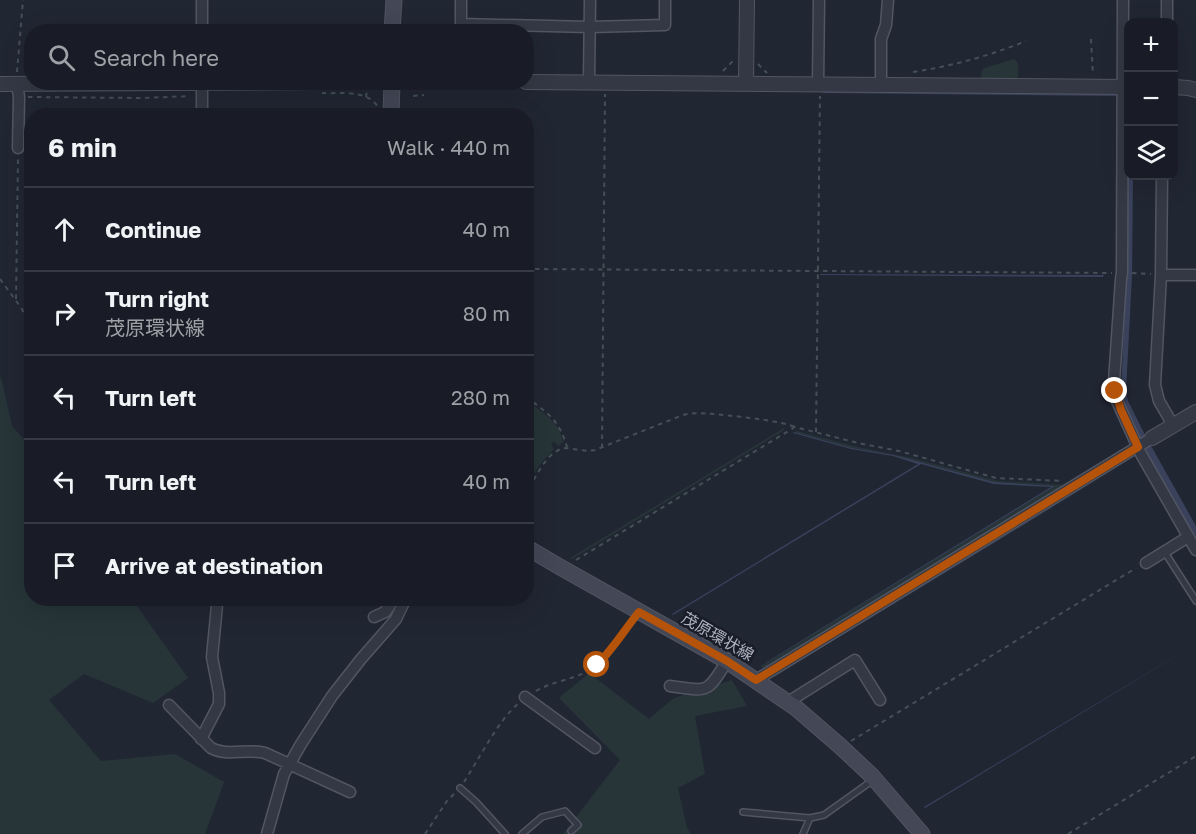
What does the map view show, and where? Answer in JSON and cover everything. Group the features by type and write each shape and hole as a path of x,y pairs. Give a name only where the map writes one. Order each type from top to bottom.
{"main road":[{"path":"392,24 394,0"},
{"path":"391,108 392,90"},
{"name":"茂原環状線","path":"534,552 727,661 788,702 875,779 922,834"}],"street":[{"path":"202,0 202,24"},
{"path":"461,0 461,24"},
{"path":"589,82 590,0"},
{"path":"534,26 665,26 665,0"},
{"path":"746,84 747,0"},
{"path":"819,0 819,84"},
{"path":"881,85 881,47 888,0"},
{"path":"1123,0 1125,72"},
{"path":"1167,0 1167,18"},
{"path":"534,82 1124,87"},
{"path":"0,84 24,84"},
{"path":"17,84 18,148"},
{"path":"1178,87 1196,90"},
{"path":"202,90 202,108"},
{"path":"1125,126 1122,273 1115,391 1141,454 1196,550"},
{"path":"1162,180 1161,275 1155,385 1159,400 1173,425"},
{"path":"1161,275 1196,275"},
{"path":"756,680 1196,412"},
{"path":"1146,562 1188,537"},
{"path":"201,739 219,704 212,657 217,606"},
{"path":"374,617 386,612 390,606"},
{"path":"267,834 284,774 301,744 332,696 396,619 402,606"},
{"path":"788,702 855,660 880,700"},
{"path":"670,686 702,690 710,687 727,661"},
{"path":"525,698 595,748"},
{"path":"169,705 201,739 218,752 257,751 265,753 350,792"}],"lane":[{"path":"1164,551 1196,602"},
{"path":"743,812 810,818 824,815 875,779"},
{"path":"460,788 505,834"},
{"path":"522,834 542,816 565,811 578,825 571,831"},
{"path":"803,834 810,818"}],"path":[{"path":"17,84 23,0"},
{"path":"1091,39 1093,88"},
{"path":"903,74 954,65 1000,52 1026,41"},
{"path":"721,73 738,56"},
{"path":"753,58 767,73"},
{"path":"602,448 605,82"},
{"path":"816,432 819,84"},
{"path":"366,97 367,90"},
{"path":"413,96 424,95"},
{"path":"16,299 18,148"},
{"path":"534,269 1161,275"},
{"path":"0,279 16,299 24,315"},
{"path":"534,404 556,422 563,433 567,448"},
{"path":"534,478 544,463 558,450 567,448 584,451 596,450 658,424 693,413 785,423 996,478 1078,483"},
{"path":"560,567 572,562 795,427"},
{"path":"840,746 852,741 1146,562"},
{"path":"425,834 447,801 460,788 501,723 514,707 550,683 581,674 597,665 639,612"},
{"path":"1068,834 1196,756"}],"shaded area":[{"path":"1014,59 1018,63 1018,77 1015,80 981,80 982,69"},
{"path":"0,377 12,426 24,439 24,606 137,606 188,678 153,703 84,674 49,700 101,761 175,754 224,782 205,834 0,834"},
{"path":"534,406 554,423 563,442 558,446 554,441 551,444 554,449 534,473"},
{"path":"784,428 572,559 570,558"},
{"path":"794,432 853,446 912,458 998,481 1065,485 764,668 760,666 1055,486 994,482 894,455 852,448"},
{"path":"589,673 649,719 674,698 732,680 747,706 695,716 705,774 678,788 687,828 691,834 563,834 620,760 559,698"}],"water":[{"path":"822,93 1119,94 1119,96"},
{"path":"1127,180 1133,180 1132,276 1126,391 1128,401 1145,435 1196,526 1196,536 1139,439 1124,407 1121,394 1126,276"},
{"path":"820,274 1104,275 1103,277"},
{"path":"794,432 852,448 894,455 994,482 1055,486 765,663 1051,487 994,484 921,464 673,615 918,464 893,456 851,449"},
{"path":"1135,457 775,676 774,675"},
{"path":"1196,644 925,808 924,807"}],"route":[{"path":"597,665 639,612 727,661 756,680 1138,447 1117,401 1115,391"}]}
